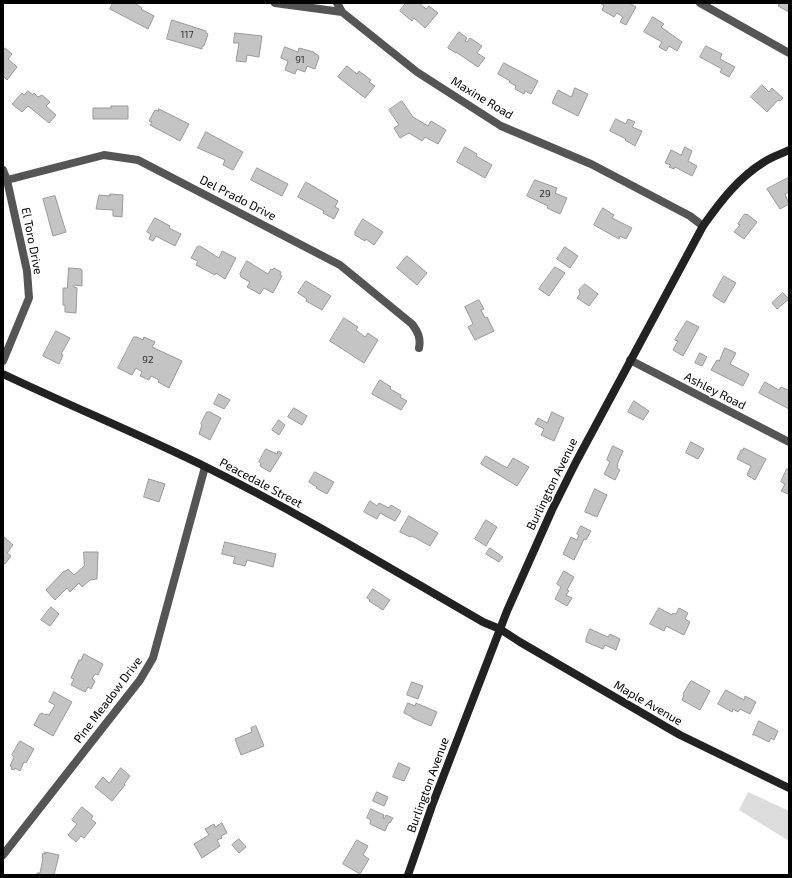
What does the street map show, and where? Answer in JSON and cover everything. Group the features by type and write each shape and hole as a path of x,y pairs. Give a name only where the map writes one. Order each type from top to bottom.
{"main road":[{"name":"Burlington Avenue","path":"408,875 433,803 500,629 552,510 576,462 704,226 729,191 747,174 764,162 789,150"},
{"name":"Peacedale Street","path":"3,374 205,467 288,510 483,622 500,629"},
{"name":"Maple Avenue","path":"500,629 526,646 680,735 789,788"}],"street":[{"path":"275,3 342,12"},
{"path":"338,3 342,12"},
{"path":"700,3 789,53"},
{"name":"Maxine Road","path":"342,12 418,72 501,126 592,164 690,216 704,226"},
{"name":"Del Prado Drive","path":"7,180 104,155 138,160 340,265 412,324 418,332 420,340 419,348"},
{"name":"El Toro Drive","path":"3,170 7,180 27,271 28,298 3,361"},
{"name":"Ashley Road","path":"630,360 789,442"},
{"name":"Pine Meadow Drive","path":"3,855 140,680 153,658 205,467"}],"shaded area":[{"path":"748,792 789,811 789,841 739,810"}],"building":[{"path":"113,3 136,3 142,8 141,9 154,16 148,29 110,9"},
{"path":"406,3 419,3 426,9 429,6 438,13 425,28 414,18 412,21 400,11"},
{"path":"600,3 629,3 636,7 626,25 620,22 623,17 617,13 614,17 602,10 604,6"},
{"path":"777,3 789,3 789,12 778,6 779,4"},
{"path":"653,17 664,24 661,27 682,42 677,51 669,46 666,51 659,47 662,42 644,32"},
{"path":"172,20 206,31 208,34 202,49 167,39"},
{"path":"459,32 467,38 465,41 467,42 470,38 482,46 477,53 485,58 478,67 448,48"},
{"path":"235,33 262,36 259,57 247,55 246,62 236,61 239,43 234,43"},
{"path":"706,46 722,54 720,59 735,67 729,77 720,72 722,69 700,57"},
{"path":"285,47 298,52 299,48 314,52 319,57 315,69 307,66 305,72 297,69 295,74 285,70 288,61 281,58"},
{"path":"5,48 12,54 8,59 17,67 7,80 3,76 3,51"},
{"path":"504,63 538,81 531,94 525,91 524,94 515,89 516,86 498,74"},
{"path":"347,66 357,74 359,71 371,80 369,82 375,86 365,98 338,77"},
{"path":"762,85 769,92 772,88 783,98 780,101 778,100 767,112 751,97"},
{"path":"575,88 588,94 578,116 552,103 558,90 571,97"},
{"path":"28,91 33,95 34,93 38,97 42,95 50,102 46,106 56,115 49,123 28,106 22,112 12,104 22,93 24,95"},
{"path":"402,101 413,117 428,126 431,121 446,130 438,144 425,137 422,141 409,133 400,138 394,128 399,125 389,110"},
{"path":"111,106 128,106 128,119 93,119 93,108 111,108"},
{"path":"159,109 189,124 180,141 150,125 152,122 149,121 155,110 158,111"},
{"path":"616,119 626,124 628,119 635,122 632,127 642,131 635,146 625,140 626,139 610,131"},
{"path":"206,132 243,152 233,170 223,165 225,160 198,148"},
{"path":"465,147 477,154 476,156 492,165 485,178 457,162"},
{"path":"685,147 692,151 688,161 697,166 692,176 675,167 674,169 669,167 671,165 665,163 671,150 681,155"},
{"path":"257,168 288,184 282,196 251,180"},
{"path":"788,178 789,192 785,194 789,204 780,209 767,189"},
{"path":"535,180 557,188 555,193 567,198 560,214 547,208 548,206 527,196"},
{"path":"306,182 338,201 335,207 339,209 334,219 323,213 324,211 298,197"},
{"path":"110,194 123,195 122,217 113,216 113,210 96,209 99,195 110,196"},
{"path":"55,196 66,232 53,236 43,199"},
{"path":"603,208 614,215 612,218 632,228 626,239 620,236 619,239 594,225"},
{"path":"745,214 757,222 744,239 734,232 740,225 738,224"},
{"path":"155,218 181,234 175,246 156,236 153,241 149,239 151,234 147,232"},
{"path":"363,219 383,232 374,245 366,239 365,241 355,235 355,232"},
{"path":"200,246 219,258 222,251 236,258 225,279 216,273 215,275 196,265 198,261 191,258 197,247"},
{"path":"565,247 578,256 570,268 557,259"},
{"path":"407,256 427,273 417,285 397,268"},
{"path":"247,261 268,274 271,269 272,270 274,268 281,272 280,275 282,276 273,293 264,288 260,294 247,287 250,282 241,277 240,274"},
{"path":"555,267 565,273 549,296 539,289"},
{"path":"69,268 82,270 82,286 74,285 74,287 77,288 76,313 65,312 65,305 63,305 63,288 67,288"},
{"path":"724,276 736,283 724,303 713,296"},
{"path":"306,281 331,296 322,310 306,301 307,299 298,293"},
{"path":"585,284 598,294 589,306 577,298 580,294 579,290"},
{"path":"783,293 789,299 777,309 772,303"},
{"path":"479,300 484,309 481,310 485,318 487,317 494,331 475,340 468,327 473,324 465,307"},
{"path":"344,318 358,327 356,330 365,337 368,333 378,340 364,363 330,341"},
{"path":"687,321 699,327 683,356 673,350 678,341 675,340"},
{"path":"56,331 70,338 61,354 63,355 59,364 43,356"},
{"path":"134,337 143,340 144,337 155,342 152,347 182,361 169,388 151,376 149,380 140,376 142,372 136,368 132,375 118,368"},
{"path":"725,348 736,353 730,364 749,374 743,386 711,370 717,360 719,361"},
{"path":"700,353 707,357 702,366 695,363"},
{"path":"380,380 391,387 390,389 401,395 400,397 407,401 401,410 372,394"},
{"path":"765,382 779,390 781,387 788,390 789,389 789,409 759,393"},
{"path":"219,394 230,400 224,409 214,404"},
{"path":"634,401 649,411 643,420 628,412"},
{"path":"294,408 307,416 302,425 288,417"},
{"path":"207,412 221,418 210,440 199,434 201,424"},
{"path":"552,412 564,418 554,441 541,435 544,429 535,424 538,418 547,423"},
{"path":"279,420 285,425 279,435 272,430"},
{"path":"691,442 704,449 698,459 686,453"},
{"path":"613,446 623,451 617,465 617,468 620,470 615,480 604,474 610,462 607,460"},
{"path":"744,448 766,459 755,480 747,475 751,466 737,459 741,450"},
{"path":"266,449 277,454 278,451 282,453 270,472 260,466 261,463 259,462"},
{"path":"486,456 507,468 513,458 529,467 517,486 481,464"},
{"path":"787,469 789,470 788,494 781,491 785,484 781,482"},
{"path":"315,472 334,482 327,494 309,482"},
{"path":"149,479 165,484 159,502 144,497"},
{"path":"595,489 607,495 597,517 585,512"},
{"path":"370,501 377,506 379,503 389,508 391,505 401,511 395,521 380,513 377,519 364,512"},
{"path":"409,516 438,533 430,546 412,536 410,537 400,532"},
{"path":"486,520 497,527 486,546 475,539"},
{"path":"581,526 591,531 586,540 584,539 574,560 563,554 571,537 577,540 579,535 577,534"},
{"path":"3,536 13,545 7,553 11,556 5,564 3,563"},
{"path":"225,542 276,554 273,567 247,560 245,566 233,563 235,557 222,554"},
{"path":"490,548 503,557 499,562 486,554"},
{"path":"84,552 98,552 97,579 90,580 82,587 79,583 70,592 67,588 55,600 46,590 64,571 68,569 74,575 84,566"},
{"path":"564,571 574,577 567,590 569,591 566,595 572,598 567,606 555,599 561,587 557,584"},
{"path":"373,589 390,600 383,610 367,598"},
{"path":"51,607 59,614 50,626 41,620"},
{"path":"659,608 672,615 673,613 676,614 679,608 688,613 685,619 690,622 684,635 666,626 664,631 650,624"},
{"path":"590,629 608,637 610,634 620,639 616,650 605,645 603,649 586,642"},
{"path":"84,654 103,664 98,675 95,674 92,679 95,681 91,689 88,687 85,692 71,685 74,679 71,678 79,660 81,660"},
{"path":"692,681 710,691 700,710 682,700 683,694"},
{"path":"412,682 423,686 418,699 407,695"},
{"path":"726,690 744,700 745,696 756,702 750,714 740,709 738,712 733,709 732,712 718,704"},
{"path":"54,692 72,702 53,736 34,725 40,714 42,713 49,715 55,705 49,702"},
{"path":"408,703 415,706 416,703 437,712 431,726 404,713"},
{"path":"759,721 778,731 774,740 771,738 769,742 753,735"},
{"path":"256,726 264,746 241,755 235,739 252,732 251,728"},
{"path":"20,741 34,749 26,763 24,762 20,771 15,768 14,770 11,769 12,767 10,766 14,757 12,755"},
{"path":"399,763 410,768 404,781 393,777"},
{"path":"121,768 130,776 124,784 125,785 112,801 95,787 103,777 109,783"},
{"path":"377,792 388,797 384,806 373,801"},
{"path":"82,807 93,816 91,819 96,823 84,838 81,836 76,842 68,835 77,824 72,820"},
{"path":"371,809 384,815 384,819 386,815 393,818 390,823 389,822 385,831 370,824 371,820 367,818"},
{"path":"222,823 227,833 221,836 222,838 217,840 220,846 202,858 194,844 209,835 205,829 214,824 215,827"},
{"path":"239,839 246,847 239,853 232,845"},
{"path":"357,840 368,846 363,855 369,859 360,874 343,864"},
{"path":"45,852 59,855 54,875 36,875 37,873 40,873 43,853 45,854"}]}
